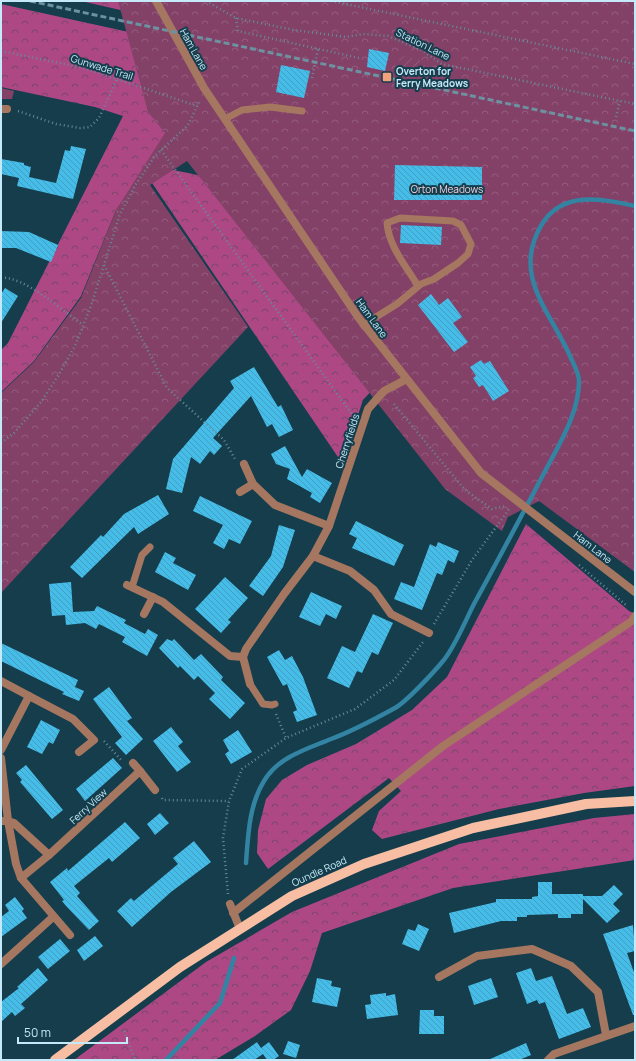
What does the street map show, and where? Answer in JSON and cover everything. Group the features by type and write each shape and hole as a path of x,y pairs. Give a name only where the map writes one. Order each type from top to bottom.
{"main road":[{"name":"Oundle Road","path":"55,1060 180,967 292,896 364,864 473,828 586,804 635,801"}],"street":[{"name":"Ham Lane","path":"156,1 204,88 364,325 405,380 481,474 519,506 530,512 635,592"},
{"name":"Cherryfields","path":"243,657 246,649 284,594 314,556 330,526 368,409 384,391 405,380"},
{"path":"244,464 252,484 275,505 330,526"},
{"path":"240,492 252,484"},
{"path":"314,556 350,571 374,590 391,614 430,633"},
{"path":"130,586 163,602 230,656 243,657 250,684"},
{"path":"144,614 153,596"},
{"path":"233,912 443,746 632,621 635,616"},
{"path":"1,681 73,719 94,740 79,752"},
{"path":"1,750 29,696"},
{"path":"1,758 4,821 21,878 70,935"},
{"path":"133,763 155,790"},
{"name":"Ferry View","path":"21,878 49,855 140,771"},
{"path":"4,821 14,823 49,855"},
{"path":"230,904 240,928"},
{"path":"1,964 53,917"},
{"path":"439,977 476,956 532,949 571,966 598,992 606,1035"},
{"path":"548,1060 554,1054 635,1026"}],"lane":[{"path":"225,119 242,110 270,107 302,111"},
{"path":"364,325 397,304 418,286 434,279 468,254 472,244 461,225 453,221 422,218 400,218 387,223 388,234 393,247 418,286"},
{"path":"130,586 142,555 150,547"},
{"path":"250,684 263,704 275,704"}],"path":[{"name":"Station Lane","path":"206,1 236,18 294,30 346,37 364,34 388,36 422,50 442,64 635,104"},
{"path":"331,1 635,64"},
{"path":"236,18 238,32 359,58"},
{"path":"312,78 318,49"},
{"name":"Gunwade Trail","path":"1,51 84,68 197,106 188,125 161,150"},
{"path":"4,109 24,112 56,124 80,128 90,127 99,118 117,79"},
{"path":"616,117 620,101"},
{"path":"1,443 14,433 41,402 58,376 83,325 104,266 120,214 136,184 155,156 161,150 362,427"},
{"path":"104,266 167,388 224,440 238,464 244,464"},
{"path":"1,278 8,277 26,285 83,325"},
{"path":"394,404 465,490 492,509 512,504 519,506"},
{"path":"230,904 223,838 230,801 242,769 286,738 355,709 394,680 430,633 472,560 512,504"},
{"path":"94,740 106,741 127,766 133,763"},
{"path":"155,790 163,800 230,801"},
{"path":"124,1031 135,1060"}],"green space":[{"path":"81,1 120,1 125,11"},
{"name":"Orton Meadows","path":"118,1 635,1 635,572 539,501 508,517 502,531 445,489 187,161 150,185 248,327 1,593 1,393 34,362 81,298 116,210 165,133 148,112"},
{"path":"1,4 156,38 168,137 116,210 81,296 34,361 1,392 1,350 8,343 123,116 95,107 1,87"},
{"path":"402,56 423,61 425,64 422,74 399,68 400,57"},
{"path":"1,88 14,91 12,99 1,99"},
{"path":"158,167 223,180 374,388 363,400 342,463 150,180"},
{"path":"526,524 629,611 635,614 635,786 584,793 499,809 382,839 372,830 379,811 401,791 389,778 268,869 257,853 258,830 266,799 282,780 307,765 356,744 412,710 447,677"},
{"path":"635,814 635,860 453,888 322,933 310,971 291,1010 255,1036 215,1060 74,1060 206,962 292,912 459,844 594,818"}],"building":[{"path":"369,49 389,53 385,71 367,67"},
{"path":"281,65 310,71 304,98 276,92"},
{"path":"71,146 86,149 73,199 17,186 19,178 1,174 1,159 24,163 24,165 31,167 29,177 56,183 65,150 70,151"},
{"path":"395,165 482,167 482,200 394,200"},
{"path":"401,225 442,227 441,245 400,243"},
{"path":"1,231 29,232 58,245 51,262 16,248 1,248"},
{"path":"5,288 18,296 1,323 1,294"},
{"path":"431,294 439,305 448,298 462,317 453,323 468,342 454,352 418,305"},
{"path":"481,360 484,364 490,361 509,391 493,401 483,385 479,387 473,378 476,376 470,367"},
{"path":"254,367 278,407 281,405 293,430 279,437 272,424 267,427 251,396 213,438 222,446 214,455 210,451 200,464 191,457 182,493 166,489 173,459 234,388 230,381"},
{"path":"285,446 302,477 307,469 332,483 320,503 310,497 312,493 287,479 290,469 276,464 271,454"},
{"path":"158,495 169,514 138,534 134,527 82,578 70,567 101,535 103,537 124,514"},
{"path":"200,496 252,521 240,544 229,539 224,549 213,543 223,525 193,511"},
{"path":"356,521 404,545 394,566 352,548 357,538 349,534"},
{"path":"279,525 295,530 283,567 263,596 249,586 271,556"},
{"path":"438,542 459,551 454,563 448,560 442,575 437,573 422,610 394,599 401,582 414,587 430,544 436,547"},
{"path":"165,552 176,558 173,563 196,575 188,590 155,572"},
{"path":"225,577 248,598 228,620 231,622 221,633 195,609"},
{"path":"71,582 73,612 94,611 97,606 126,620 124,623 145,634 148,629 158,635 147,656 122,642 125,637 99,624 96,629 85,623 66,625 65,615 52,616 49,584"},
{"path":"311,592 342,606 336,619 326,614 320,626 299,617"},
{"path":"373,614 393,623 378,655 372,652 362,673 357,671 349,688 327,678 342,646 355,652"},
{"path":"167,639 172,641 174,639 194,660 201,654 223,677 221,680 245,703 230,719 209,699 215,693 198,676 194,680 180,666 178,668 159,648"},
{"path":"1,643 78,680 75,687 84,691 79,701 62,694 64,692 1,661"},
{"path":"279,650 285,660 292,656 303,677 317,715 297,722 293,712 297,710 287,684 283,686 267,657"},
{"path":"109,687 132,718 127,721 143,739 126,755 115,743 122,737 93,699"},
{"path":"41,720 60,730 53,744 49,742 42,754 27,747"},
{"path":"171,727 183,742 178,746 191,762 177,772 153,741"},
{"path":"238,730 252,752 231,764 225,754 229,751 223,740"},
{"path":"113,758 122,768 85,801 76,789"},
{"path":"26,765 63,810 52,819 20,782 22,780 16,773"},
{"path":"160,813 169,823 155,835 147,824"},
{"path":"125,822 140,838 112,862 109,858 74,886 80,893 77,896 99,921 89,930 66,906 62,901 64,900 50,882 67,868 68,871"},
{"path":"194,841 211,862 171,892 132,927 117,911 131,898 134,901 178,864 173,858"},
{"path":"538,882 552,882 552,894 583,894 583,896 602,896 614,885 623,894 613,904 620,911 607,923 583,899 583,914 571,914 571,918 558,918 558,914 527,915 527,917 517,917 517,921 501,921 454,933 449,913 496,902 496,899 532,899 532,897 538,896"},
{"path":"15,897 24,909 22,911 27,918 1,937 1,917 9,911 5,905"},
{"path":"418,924 429,929 419,951 402,944 408,929 415,931"},
{"path":"633,925 635,951 627,953 635,975 635,1015 633,1015 603,934"},
{"path":"95,936 103,946 84,961 77,950"},
{"path":"60,939 70,951 48,969 38,957"},
{"path":"38,968 48,980 21,1004 25,1008 15,1016 12,1012 1,1022 1,1002 19,988 17,987"},
{"path":"531,968 536,981 552,976 567,1014 583,1008 591,1027 559,1039 545,1002 539,1004 537,1000 527,1004 516,973"},
{"path":"317,978 332,981 331,986 341,988 337,1007 312,1002"},
{"path":"491,978 498,997 474,1005 468,986"},
{"path":"386,993 386,996 395,994 398,1015 367,1019 365,1005 371,1004 370,995"},
{"path":"420,1010 434,1010 434,1016 444,1016 444,1034 419,1034"},
{"path":"288,1041 300,1045 296,1058 283,1054"},
{"path":"257,1042 261,1048 269,1042 279,1056 273,1060 267,1060 263,1054 254,1060 232,1060"},
{"path":"526,1043 531,1055 519,1060 488,1060"}],"waterway":[{"path":"246,863 252,810 259,790 270,773 285,760 303,750 356,729 400,705 439,666 456,641 475,602 566,432 574,412 579,378 570,356 544,308 532,276 530,260 533,242 542,224 551,213 561,206 572,202 597,200 635,206"},
{"path":"166,1060 220,1003 234,958"}],"railway":[{"path":"30,1 635,131"}],"place":[{"name":"Overton for Ferry Meadows","path":"387,77"}]}
